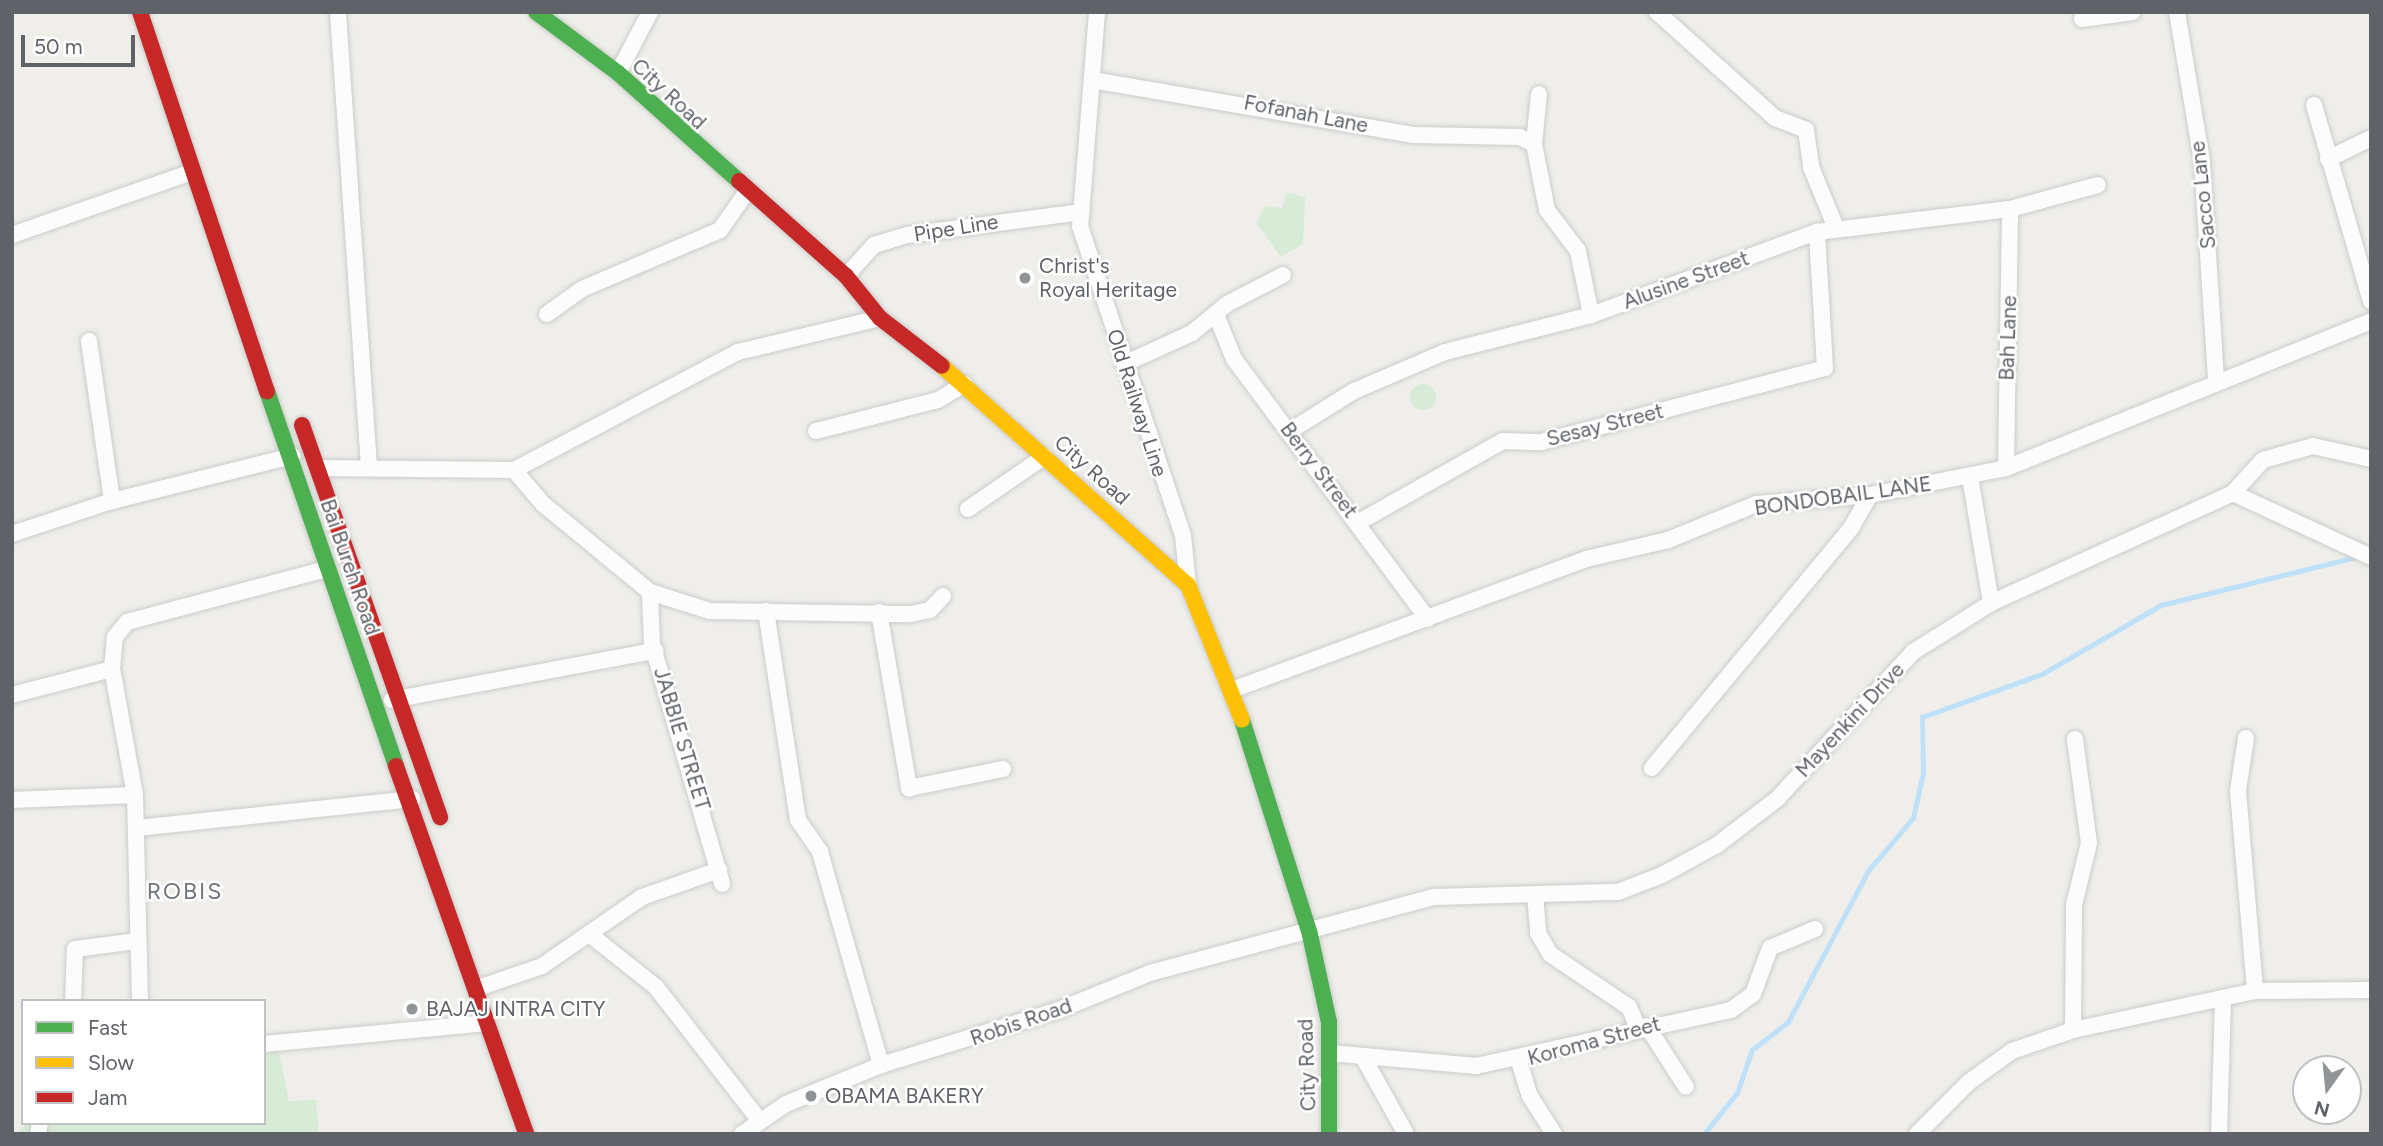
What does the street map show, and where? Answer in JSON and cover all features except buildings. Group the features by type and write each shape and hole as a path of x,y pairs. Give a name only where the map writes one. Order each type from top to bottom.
{"main road":[{"name":"Bai Bureh Road","path":"140,12 192,172 292,456 326,569 412,799 526,1134"},
{"path":"157,12 252,286"},
{"name":"City Road","path":"536,12 618,74 747,192 850,273 880,318 965,384 1188,585 1232,690 1310,935 1330,1053 1329,1134"},
{"name":"Bai Bureh Road","path":"294,403 443,829"},
{"path":"476,933 543,1134"}],"street":[{"path":"338,12 369,467"},
{"path":"618,74 650,12"},
{"name":"Old Railway Line","path":"1097,12 1080,226 1183,535 1188,585"},
{"path":"1657,12 1775,118 1806,130 1811,167 1836,228"},
{"path":"2082,19 2133,12"},
{"name":"Sacco Lane","path":"2176,12 2202,162 2216,379"},
{"name":"Fofanah Lane","path":"1092,80 1414,135 1527,140"},
{"path":"1539,94 1527,140 1547,210 1578,251 1591,314"},
{"path":"2314,104 2371,301"},
{"path":"2328,159 2371,138"},
{"path":"12,235 192,172"},
{"name":"Alusine Street","path":"1290,431 1354,391 1445,352 1591,314 1817,232 2010,209 2098,185"},
{"path":"547,314 582,289 720,230 747,192"},
{"name":"Bah Lane","path":"2006,468 2010,209"},
{"name":"Pipe Line","path":"850,273 874,246 907,235 1081,212"},
{"name":"Sesay Street","path":"1359,522 1503,441 1541,442 1825,368 1817,232"},
{"path":"831,251 850,273"},
{"path":"1124,364 1217,317 1227,304 1283,275"},
{"name":"Berry Street","path":"1217,317 1234,359 1359,522 1428,619"},
{"path":"318,468 514,470 738,352 880,318"},
{"name":"BONDOBAIL LANE","path":"1232,690 1586,559 1668,540 1756,504 1870,495 2006,468 2216,379 2371,321"},
{"path":"89,341 112,501"},
{"path":"816,431 938,400 965,384"},
{"name":"Mayenkini Drive","path":"1310,935 1434,897 1618,892 1717,845 1777,799 1913,652 1991,603 2233,493 2263,460 2313,446 2371,459"},
{"path":"12,534 112,501 292,456"},
{"path":"968,509 1045,456"},
{"path":"514,470 543,504 650,592 710,611 930,610 943,596"},
{"path":"1970,477 1991,603"},
{"path":"2233,493 2371,557"},
{"path":"1652,768 1851,528 1870,495"},
{"path":"140,999 135,795 112,669 116,637 127,622 326,569"},
{"name":"JABBIE STREET","path":"593,937 642,897 720,877 655,651 650,592"},
{"path":"766,611 798,820 820,852 881,1065"},
{"path":"879,612 909,788 1003,769"},
{"path":"375,704 655,651"},
{"path":"12,695 112,669"},
{"path":"2246,738 2238,790 2255,991"},
{"path":"2073,1030 2074,905 2089,843 2075,739"},
{"path":"12,800 135,795"},
{"path":"137,828 412,799"},
{"path":"1535,895 1538,933 1550,954 1629,1007 1686,1087"},
{"name":"Koroma Street","path":"1330,1053 1430,1067 1518,1061 1642,1026 1746,1003 1770,948 1789,935 1815,929"},
{"name":"Robis Road","path":"742,1134 760,1121 881,1065 1034,1019 1150,974 1310,935"},
{"path":"475,989 492,986 593,937 656,987 760,1121"},
{"path":"73,999 75,949 137,942"},
{"path":"1917,1134 1969,1082 2012,1051 2073,1030 2255,991 2371,990"},
{"path":"2220,1134 2223,998"},
{"path":"266,1044 487,1023"},
{"path":"1363,1056 1406,1134"},
{"path":"1518,1061 1530,1096 1554,1134"}],"green space":[{"path":"1287,193 1305,197 1303,244 1281,257 1256,223 1265,206 1282,208"},
{"path":"1423,384 1432,388 1436,397 1432,406 1423,410 1414,406 1410,397 1414,388"},
{"path":"278,1048 289,1101 316,1100 319,1134 15,1134 26,1125 266,1125 266,1049"}],"waterway":[{"path":"1704,1134 1737,1093 1752,1050 1788,1022 1868,871 1913,818 1923,773 1922,717 2042,674 2161,605 2356,557"}],"traffic: fast":[{"path":"536,12 618,73 739,181"},
{"path":"267,391 396,766"},
{"path":"1242,720 1310,935 1329,1022 1329,1134"}],"traffic: slow":[{"path":"942,366 1188,585 1242,720"}],"traffic: jam":[{"path":"140,12 267,391"},
{"path":"739,181 846,276 880,318 942,366"},
{"path":"302,425 440,817"},
{"path":"396,766 526,1134"}],"place":[{"name":"Christ's Royal Heritage","path":"1025,278"},
{"name":"BAJAJ INTRA CITY","path":"412,1009"},
{"name":"OBAMA BAKERY","path":"811,1096"}],"district":[{"name":"ROBIS","path":"185,891"}]}
